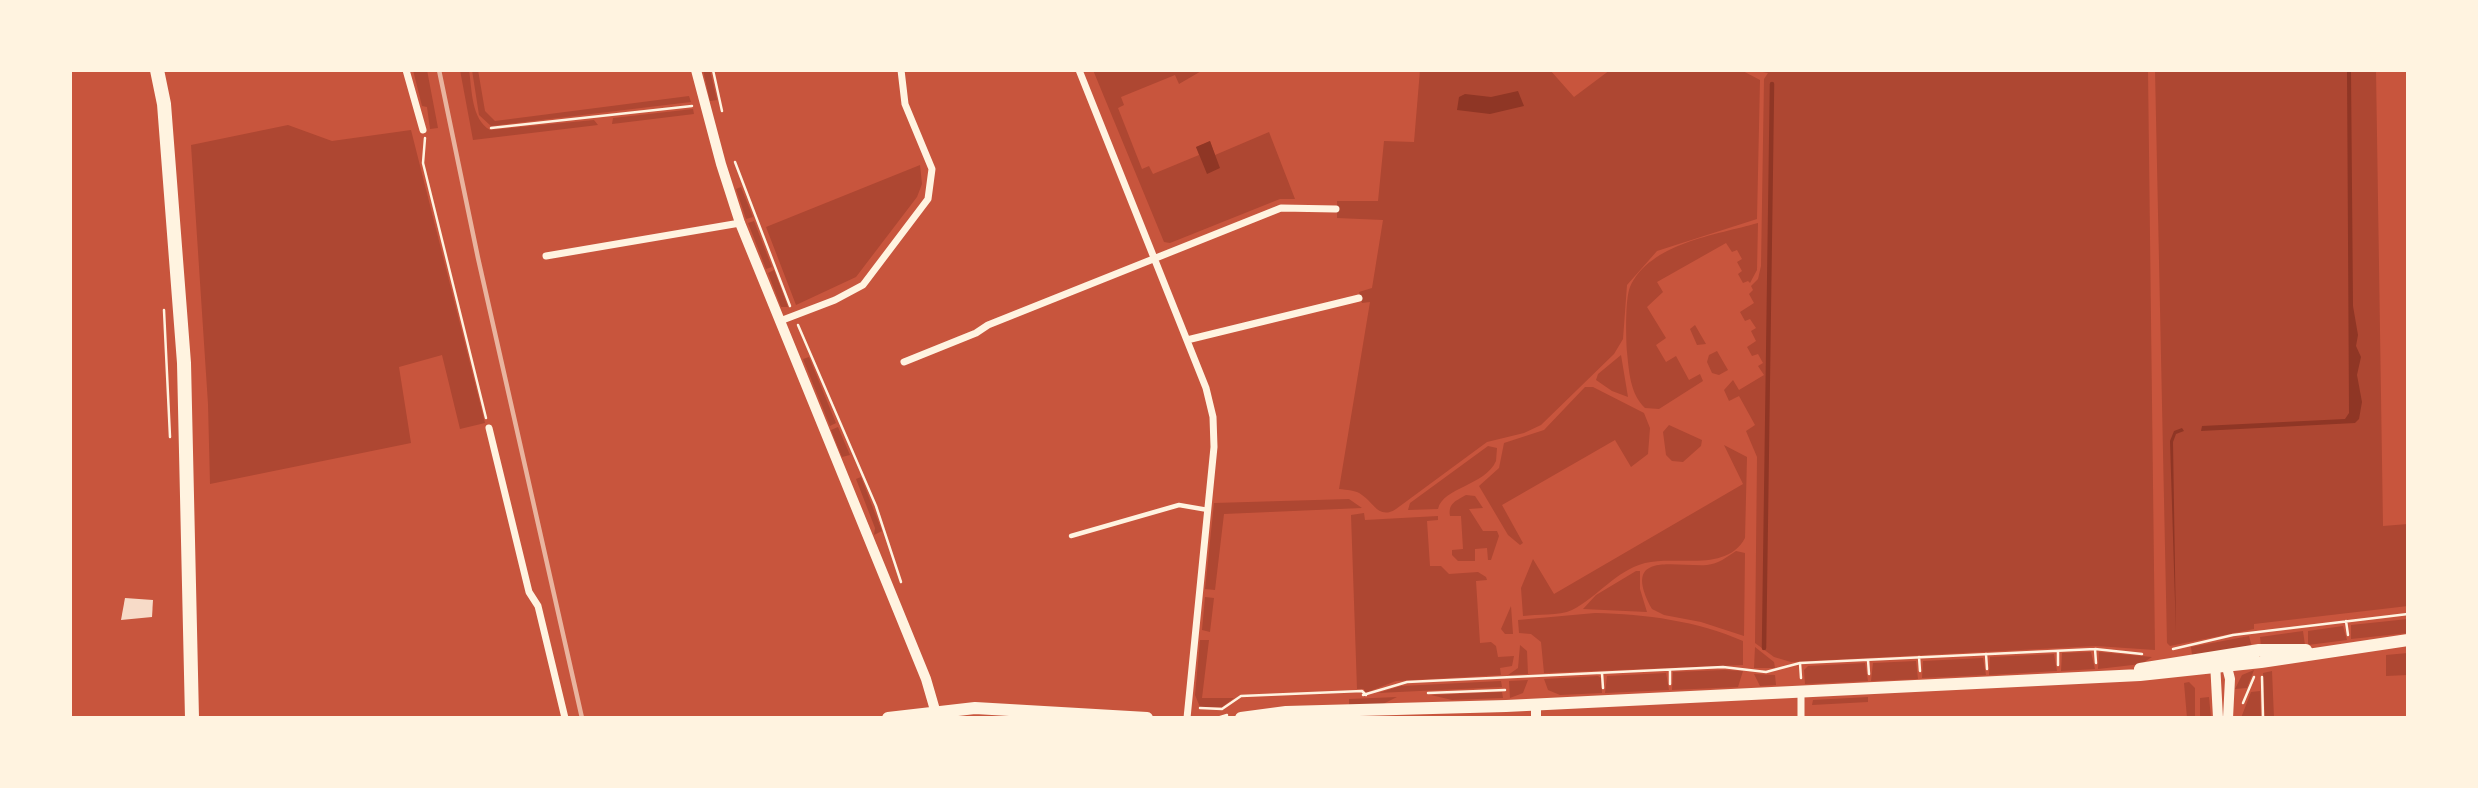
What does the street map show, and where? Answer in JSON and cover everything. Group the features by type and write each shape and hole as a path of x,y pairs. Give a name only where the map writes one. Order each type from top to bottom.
{"main road":[{"path":"157,70 164,104 184,363 191,718"},
{"path":"1235,716 1274,712 1344,713 1389,710 1536,711 1801,692 2118,675 2213,668 2408,640"},
{"path":"2118,675 2263,649 2334,649"},
{"path":"888,718 935,710 1147,718"},
{"path":"1356,718 1389,710"}],"street":[{"path":"406,70 416,96 423,130"},
{"path":"696,70 703,104 740,223 926,679 935,710"},
{"path":"780,321 863,285 928,199 932,169 905,103 901,70"},
{"path":"1079,70 1187,340 1213,417 1208,510 1187,718"},
{"path":"904,362 1281,208 1336,209"},
{"path":"546,256 740,223"},
{"path":"1187,340 1359,298"},
{"path":"489,428 529,592 538,606 565,718"},
{"path":"2218,718 2213,668 2220,655 2229,666 2228,718"},
{"path":"1801,692 1801,718"}],"lane":[{"path":"1071,536 1178,505 1208,510"}],"path":[{"path":"713,70 722,115"},
{"path":"491,128 719,102"},
{"path":"423,130 426,142 423,163 489,428"},
{"path":"733,154 794,316 876,506 902,585"},
{"path":"164,306 170,441"},
{"path":"2163,651 2253,632 2408,614"},
{"path":"1263,700 1360,696 1407,682 1723,667 1766,673 1800,663 2095,649 2148,654"},
{"path":"1217,718 1235,716"}],"shaded area":[{"path":"413,70 427,70 438,128 430,129 427,107 422,106"},
{"path":"460,70 469,70 476,111 479,119 490,130 594,120 598,125 473,140"},
{"path":"472,70 478,70 485,111 495,121 689,96 691,102 491,126 479,115"},
{"path":"703,70 710,70 717,100 710,101"},
{"path":"1093,70 1203,70 1179,84 1175,75 1121,97 1124,105 1118,108 1142,169 1149,166 1153,174 1199,155 1196,147 1210,141 1215,155 1269,132 1295,199 1280,199 1170,243 1164,242"},
{"path":"1420,70 1550,70 1574,97 1610,70 1741,70 1760,80 1757,219 1657,251 1627,285 1623,339 1614,354 1541,425 1524,433 1487,442 1396,509 1385,513 1360,493 1339,489 1370,302 1362,303 1359,292 1372,288 1383,220 1337,218 1337,201 1378,201 1384,141 1414,142"},
{"path":"1752,70 2148,70 2155,650 2096,646 1791,662 1774,657 1755,643 1757,457 1746,431 1755,425 1739,396 1729,401 1724,390 1733,380 1739,390 1764,375 1758,366 1763,363 1758,354 1752,356 1747,347 1756,341 1751,331 1756,328 1750,319 1745,321 1740,312 1754,303 1749,294 1753,290 1751,286 1758,279 1761,266 1764,79 1768,73"},
{"path":"2155,70 2376,70 2383,526 2408,524 2408,606 2254,624 2254,629 2170,646 2167,643"},
{"path":"2347,70 2351,70 2353,306 2358,335 2356,346 2361,357 2357,375 2362,402 2359,419 2355,423 2201,431 2202,426 2345,419 2349,413"},
{"path":"1518,91 1524,106 1490,114 1457,110 1459,97 1465,94 1491,97"},
{"path":"693,109 694,114 612,124 613,118"},
{"path":"288,125 332,141 411,130 485,423 460,429 442,355 399,367 411,443 210,484 208,404 191,145"},
{"path":"1210,141 1220,168 1207,174 1196,147"},
{"path":"920,165 922,184 917,197 856,277 796,305 766,227"},
{"path":"741,187 753,217 746,219 736,189"},
{"path":"754,221 772,267 766,269 748,223"},
{"path":"1758,223 1757,270 1750,283 1743,283 1738,274 1742,271 1737,262 1742,259 1737,250 1732,252 1726,243 1657,282 1663,292 1647,307 1666,338 1656,345 1666,362 1676,356 1689,380 1700,374 1703,381 1659,409 1645,408 1633,389 1629,367 1626,319 1630,287 1640,272 1668,251 1704,237"},
{"path":"774,270 788,307 781,307 768,273"},
{"path":"1695,325 1706,344 1697,345 1690,329"},
{"path":"1717,351 1728,370 1719,375 1712,373 1707,362 1709,355"},
{"path":"1621,355 1628,397 1612,391 1596,380 1598,374"},
{"path":"809,357 836,423 830,426 803,359"},
{"path":"1585,387 1593,387 1644,413 1650,428 1648,454 1631,467 1615,440 1502,505 1523,543 1520,545 1508,535 1479,486 1499,468 1504,443 1544,430"},
{"path":"1669,425 1702,440 1701,446 1683,462 1672,461 1666,455 1663,432"},
{"path":"838,427 850,455 842,457 831,430"},
{"path":"2182,428 2184,431 2176,434 2173,442 2176,633 2170,441 2174,431"},
{"path":"1724,445 1747,457 1745,538 1737,549 1726,556 1700,561 1645,563 1625,572 1572,610 1523,616 1521,588 1533,559 1554,594 1743,484"},
{"path":"1488,446 1497,448 1496,461 1483,476 1448,496 1438,509 1408,510 1410,503"},
{"path":"861,477 882,531 874,535 875,528 856,479"},
{"path":"1466,495 1475,496 1483,508 1469,509 1483,531 1497,531 1499,536 1491,560 1488,560 1487,548 1475,549 1475,561 1458,561 1452,555 1452,550 1463,549 1461,516 1450,516 1450,508"},
{"path":"1349,499 1362,508 1224,514 1215,590 1205,589 1214,503"},
{"path":"1364,513 1365,520 1438,516 1438,520 1427,521 1430,566 1441,566 1449,574 1478,572 1486,577 1487,580 1476,581 1480,643 1491,642 1496,646 1498,657 1514,656 1512,666 1500,668 1501,675 1396,681 1365,693 1364,689 1357,689 1351,515"},
{"path":"1736,551 1745,553 1744,636 1701,622 1664,615 1652,609 1642,578 1647,570 1667,564 1711,564"},
{"path":"1640,571 1640,589 1647,612 1583,609 1596,595"},
{"path":"1205,597 1214,598 1210,632 1202,630"},
{"path":"1511,606 1513,634 1505,634 1501,629"},
{"path":"1595,613 1671,620 1726,634 1743,641 1743,665 1544,673 1541,642 1531,634 1519,633 1518,620"},
{"path":"2408,619 2408,633 2351,639 2351,625"},
{"path":"2343,626 2347,640 2308,645 2308,631"},
{"path":"2303,631 2305,645 2261,646 2260,637"},
{"path":"2249,636 2252,647 2192,655 2191,647"},
{"path":"1200,640 1209,640 1202,698 1234,698 1222,707 1200,707 1195,695"},
{"path":"1520,645 1527,651 1528,674 1508,675 1518,668"},
{"path":"1755,647 1774,662 1775,668 1754,668"},
{"path":"2091,652 2095,669 2061,671 2062,653"},
{"path":"2099,652 2152,657 2141,664 2098,669"},
{"path":"2408,653 2408,675 2386,676 2386,655"},
{"path":"2054,654 2057,671 1989,675 1990,657"},
{"path":"1983,658 1986,675 1922,678 1923,661"},
{"path":"1916,661 1918,679 1871,681 1873,663"},
{"path":"1865,663 1868,681 1805,684 1804,670 1808,666"},
{"path":"2254,670 2247,688 2235,689 2242,675"},
{"path":"1743,671 1738,687 1672,690 1673,672"},
{"path":"2272,671 2274,718 2265,718 2263,673"},
{"path":"1666,673 1669,690 1605,693 1607,676"},
{"path":"1754,674 1775,675 1776,685 1760,686"},
{"path":"1601,678 1602,693 1560,695 1548,690 1544,679"},
{"path":"1528,680 1523,693 1510,698 1509,681"},
{"path":"1501,681 1502,687 1378,693 1401,686"},
{"path":"2189,682 2195,688 2195,718 2187,718 2184,683"},
{"path":"2260,691 2261,718 2241,718 2251,692"},
{"path":"1502,692 1503,698 1452,700 1431,695"},
{"path":"1397,697 1383,704 1349,705 1349,699"},
{"path":"1868,697 1868,702 1812,705 1813,700"},
{"path":"2209,697 2211,718 2200,718 2200,698"}],"building":[{"path":"125,598 153,600 152,617 121,620"}],"waterway":[{"path":"1764,648 1772,84"}],"railway":[{"path":"439,70 478,258 582,718"}]}
